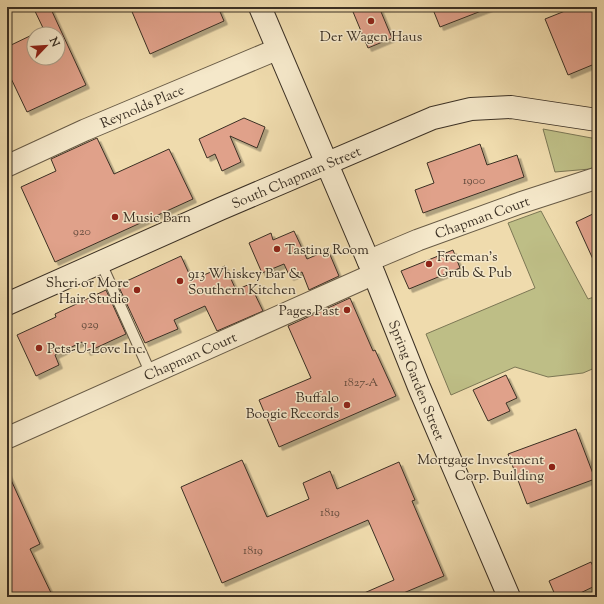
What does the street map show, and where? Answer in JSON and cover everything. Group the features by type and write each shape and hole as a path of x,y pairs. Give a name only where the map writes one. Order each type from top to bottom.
{"street":[{"name":"Spring Garden Street","path":"260,7 371,268 419,386 510,597"},
{"name":"Reynolds Place","path":"7,166 85,130 278,49"},
{"name":"South Chapman Street","path":"7,304 427,121 471,109 511,107 597,120"},
{"name":"Chapman Court","path":"7,438 152,374 371,268 418,240 551,192 597,178"}],"lane":[{"path":"100,263 152,374"}],"green space":[{"path":"543,129 597,139 597,166 590,169 555,172"},
{"path":"541,211 588,299 597,296 597,367 583,373 548,377 515,367 451,395 426,334 535,288 508,223"}],"building":[{"path":"33,7 50,7 59,26 42,26"},
{"path":"130,7 218,7 224,21 150,54"},
{"path":"351,7 379,7 392,38 368,48"},
{"path":"432,7 489,7 489,8 440,27"},
{"path":"575,7 597,7 597,63 568,75 545,19"},
{"path":"26,38 26,66 66,66 66,42 86,85 27,112 7,70 7,47"},
{"path":"244,118 265,127 257,148 230,136 241,162 222,171 215,154 207,158 199,139"},
{"path":"97,138 114,174 169,149 193,199 55,262 21,187 56,171 51,159"},
{"path":"480,144 487,165 517,155 524,177 423,213 415,190 434,183 427,163"},
{"path":"597,212 597,268 576,222"},
{"path":"294,231 307,259 328,250 339,276 309,290 302,272 290,277 284,264 262,273 249,243 271,233 273,240"},
{"path":"453,250 460,268 409,289 401,271"},
{"path":"181,256 192,280 225,266 236,290 250,284 263,311 217,331 205,306 174,320 178,329 145,343 118,285"},
{"path":"106,290 126,334 87,352 82,342 55,355 59,365 36,376 17,335 56,317 55,314"},
{"path":"350,298 373,351 375,350 396,396 279,447 259,400 311,378 288,326"},
{"path":"506,375 517,398 506,403 510,411 488,421 473,390"},
{"name":"Mortgage Investment Corp. Building","path":"576,429 595,479 527,504 508,454"},
{"path":"242,460 267,517 309,499 303,483 330,471 337,489 399,462 415,500 412,501 444,576 394,597 355,597 394,580 368,520 222,583 181,487"},
{"path":"7,471 40,544 30,549 53,597 7,597"},
{"path":"591,562 597,575 597,585 572,597 556,597 549,581"}],"place":[{"name":"Der Wagen Haus","path":"371,21"},
{"name":"Music Barn","path":"115,217"},
{"name":"Tasting Room","path":"277,249"},
{"name":"Freeman's Grub & Pub","path":"429,264"},
{"name":"913 Whiskey Bar & Southern Kitchen","path":"180,281"},
{"name":"Sheri or More Hair Studio","path":"137,290"},
{"name":"Pages Past","path":"347,310"},
{"name":"Pets-U-Love Inc.","path":"39,348"},
{"name":"Buffalo Boogie Records","path":"347,405"},
{"name":"Mortgage Investment Corp. Building","path":"552,467"}]}
